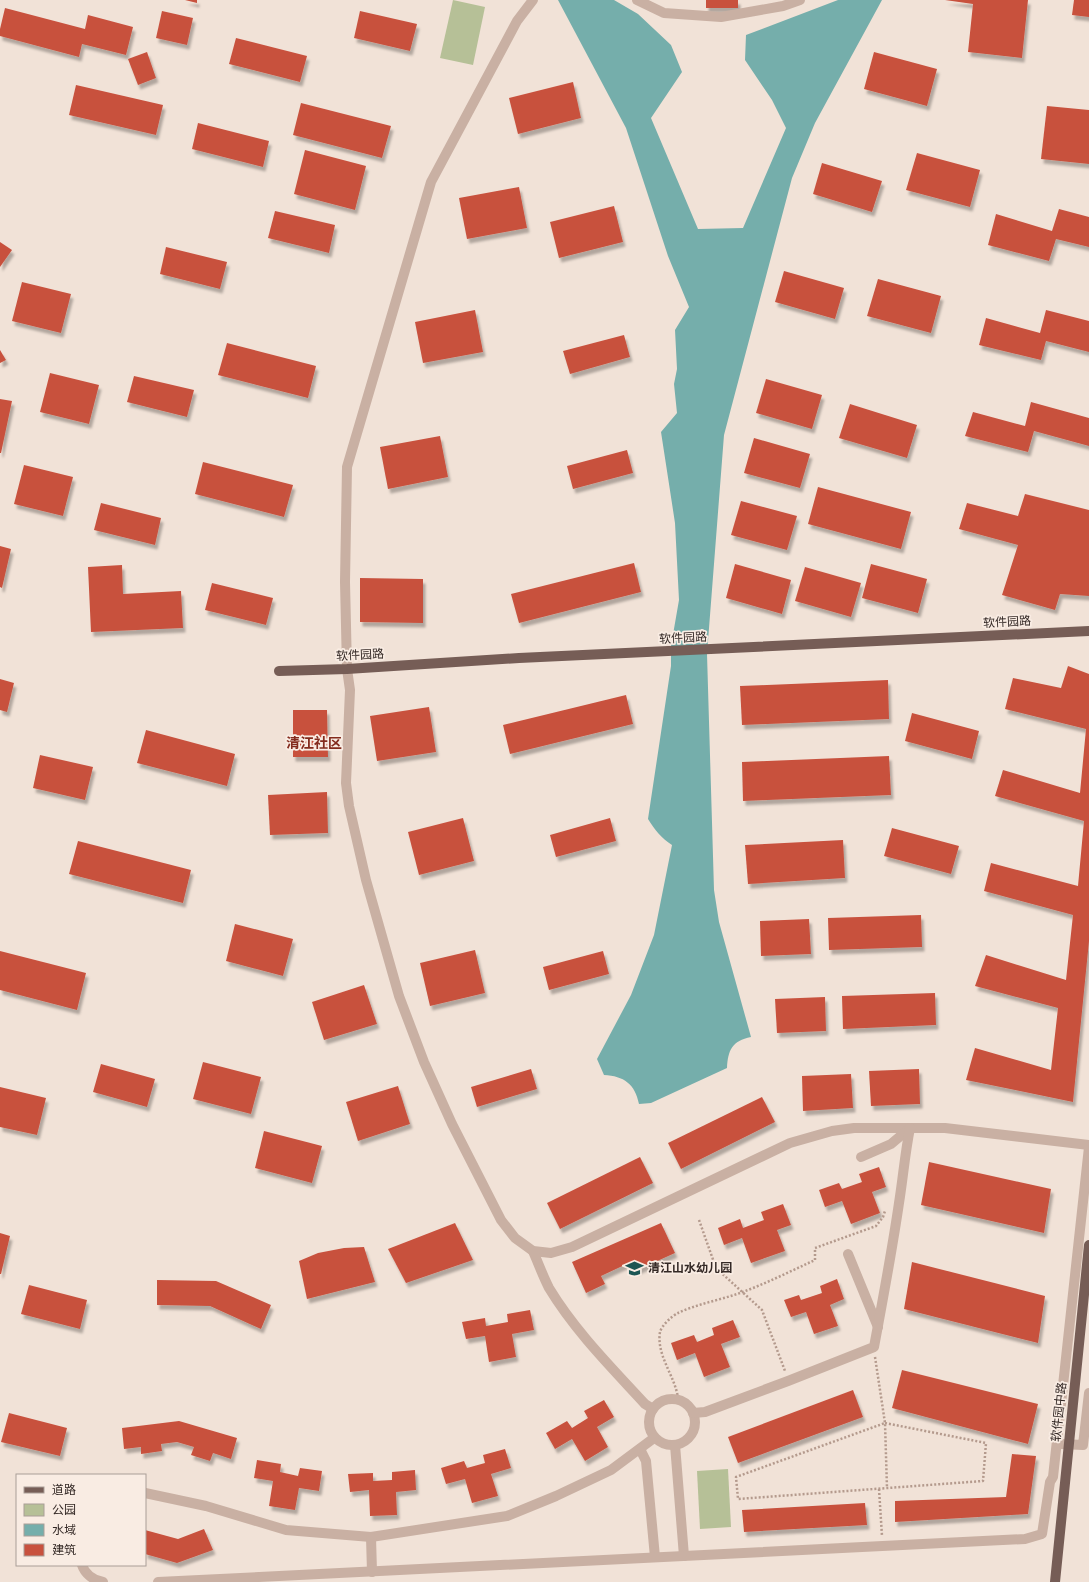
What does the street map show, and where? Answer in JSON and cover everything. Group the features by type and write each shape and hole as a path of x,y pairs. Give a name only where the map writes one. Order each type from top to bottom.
{"main road":[{"name":"软件园路","path":"279,671 348,669 519,658 1089,631"},
{"name":"软件园中路","path":"1055,1582 1089,1245"},
{"name":"软件园中路","path":"1062,1582 1089,1308"}],"street":[{"path":"158,1582 883,1546 1025,1538 1042,1534 1050,1482 1054,1477 1089,1146 945,1128 854,1128 832,1131 790,1143 572,1247 551,1253 533,1251 515,1238 502,1220 459,1138 424,1062 400,996 366,880 349,806 346,783 350,690 345,582 347,467 430,182 517,21 533,0"},
{"path":"637,0 664,13 721,17 783,6 800,0"},
{"path":"861,1157 891,1144 910,1128"},
{"path":"694,1413 705,1412 874,1347 885,1293 910,1128"},
{"path":"1079,1242 1081,1253 1089,1260"},
{"path":"533,1251 548,1286 570,1319 604,1360 645,1404 653,1409"},
{"path":"848,1254 878,1327"},
{"path":"1057,1443 1083,1446 1089,1393"},
{"path":"678,1399 690,1407 694,1413 695,1427 688,1439 675,1445 667,1445 654,1438 648,1423 649,1416 657,1404 664,1400 678,1399"},
{"path":"146,1493 206,1506 286,1530 371,1537 507,1516 556,1496 611,1470 654,1438"},
{"path":"675,1445 684,1556"},
{"path":"640,1449 646,1461 655,1557"},
{"path":"371,1537 372,1572"},
{"path":"82,1566 83,1569 94,1581 102,1582"}],"path":[{"path":"678,1399 677,1389 664,1358 660,1343 660,1330 667,1321 678,1313 742,1292 816,1260 816,1248 876,1226 883,1217"},
{"path":"699,1220 716,1268 762,1310 788,1381"},
{"path":"874,1347 885,1423 887,1488"},
{"path":"885,1423 986,1443 983,1481 887,1488 738,1499 736,1477 885,1423"},
{"path":"879,1489 883,1546"}],"green space":[{"path":"453,0 485,7 473,65 440,58"},
{"path":"728,1469 731,1527 700,1529 697,1471"}],"water":[{"path":"558,0 614,0 638,14 671,45 682,72 651,118 698,229 743,228 786,128 772,100 745,60 746,35 838,0 882,0 815,123 792,178 724,435 707,654 714,890 719,922 751,1037 739,1041 732,1047 728,1056 727,1068 651,1103 639,1104 635,1091 628,1082 617,1077 604,1075 597,1059 631,995 654,935 672,845 658,834 648,819 671,666 671,646 679,600 675,523 661,432 677,413 674,384 677,369 675,330 689,307 668,256 626,128"}],"building":[{"path":"185,0 197,0 197,3"},
{"path":"706,0 738,0 738,8 706,8"},
{"path":"945,0 1028,0 1022,58 968,52 973,4"},
{"path":"1074,0 1089,0 1089,17 1072,15"},
{"path":"5,8 85,29 88,15 133,27 126,55 82,44 79,57 0,36 0,29"},
{"path":"162,11 193,18 187,45 156,38"},
{"path":"360,11 417,24 410,51 354,38"},
{"path":"236,38 307,56 300,82 229,64"},
{"path":"147,52 156,78 138,85 128,59"},
{"path":"874,52 937,69 927,106 864,89"},
{"path":"573,82 581,118 518,134 509,98"},
{"path":"76,85 163,105 156,135 69,115"},
{"path":"301,103 391,126 382,158 293,135"},
{"path":"1047,106 1089,110 1089,164 1041,159"},
{"path":"198,123 269,141 263,167 192,149"},
{"path":"305,150 366,166 355,210 294,194"},
{"path":"917,153 980,170 970,207 906,190"},
{"path":"822,163 882,181 872,212 813,194"},
{"path":"519,187 527,228 467,239 459,198"},
{"path":"614,206 623,242 559,258 550,222"},
{"path":"1059,209 1089,217 1089,247 1056,239 1049,261 988,245 996,214 1052,231"},
{"path":"275,211 335,225 329,253 268,238"},
{"path":"0,242 12,250 0,267"},
{"path":"166,247 227,262 220,289 160,274"},
{"path":"784,271 844,288 835,319 775,302"},
{"path":"878,279 941,296 931,333 867,316"},
{"path":"22,282 71,294 61,333 12,321"},
{"path":"475,310 483,352 423,363 415,322"},
{"path":"1046,310 1089,321 1089,352 1046,341 1041,360 979,345 986,318 1040,333"},
{"path":"624,335 630,357 570,374 563,351"},
{"path":"227,343 316,366 308,398 218,375"},
{"path":"0,350 6,360 0,363"},
{"path":"50,373 99,385 89,424 40,412"},
{"path":"134,376 194,390 187,417 127,402"},
{"path":"766,379 822,395 812,429 756,413"},
{"path":"0,399 12,401 1,453 0,453"},
{"path":"1031,402 1089,418 1089,446 1034,431 1028,452 965,436 973,412 1025,426"},
{"path":"850,404 917,425 907,458 839,438"},
{"path":"440,436 448,477 388,489 380,447"},
{"path":"754,438 810,454 800,488 744,473"},
{"path":"627,450 633,473 573,489 567,466"},
{"path":"203,462 293,485 284,517 195,494"},
{"path":"24,465 73,477 63,516 14,504"},
{"path":"818,487 911,512 901,549 808,524"},
{"path":"1025,494 1089,510 1089,596 1060,594 1055,610 1002,595 1018,545 959,529 967,503 1018,516"},
{"path":"741,501 797,516 787,550 731,535"},
{"path":"101,503 161,518 155,545 94,530"},
{"path":"0,546 11,549 2,588 0,587"},
{"path":"634,563 641,592 519,623 511,594"},
{"path":"735,564 791,580 782,614 726,598"},
{"path":"871,564 927,579 918,613 862,598"},
{"path":"122,565 123,594 181,591 183,628 91,632 88,567"},
{"path":"805,567 861,583 851,617 795,601"},
{"path":"360,578 423,579 423,623 360,622"},
{"path":"212,583 273,598 266,625 205,610"},
{"path":"1068,666 1089,674 1089,941 1073,1102 966,1080 975,1048 1051,1070 1058,1008 975,986 986,955 1066,980 1073,915 984,891 991,863 1078,886 1084,821 995,796 1003,770 1080,793 1086,729 1005,709 1013,678 1061,688"},
{"path":"0,679 14,683 7,712 0,710"},
{"path":"888,680 889,719 742,725 740,686"},
{"path":"626,695 633,724 510,754 503,725"},
{"path":"429,707 436,752 377,761 370,716"},
{"path":"293,710 327,710 328,757 293,757"},
{"path":"912,713 979,731 972,759 905,741"},
{"path":"146,730 235,754 227,786 137,763"},
{"path":"40,755 93,767 85,800 33,788"},
{"path":"889,756 891,795 743,801 742,762"},
{"path":"327,792 328,833 270,835 268,795"},
{"path":"463,818 474,861 419,875 408,832"},
{"path":"610,818 616,841 556,857 550,835"},
{"path":"892,828 959,846 951,874 884,856"},
{"path":"843,840 845,878 748,884 745,845"},
{"path":"78,841 191,870 183,903 69,874"},
{"path":"921,915 922,947 829,950 828,918"},
{"path":"809,919 811,954 761,956 760,921"},
{"path":"235,924 293,939 283,976 226,961"},
{"path":"475,950 485,993 430,1006 420,963"},
{"path":"0,951 86,973 77,1010 0,990"},
{"path":"603,951 609,974 549,990 543,967"},
{"path":"364,985 377,1024 324,1040 312,1002"},
{"path":"935,993 936,1025 843,1029 842,996"},
{"path":"825,997 826,1031 777,1033 775,999"},
{"path":"203,1062 261,1077 251,1114 193,1099"},
{"path":"101,1064 155,1079 147,1107 93,1092"},
{"path":"531,1069 537,1089 477,1107 471,1087"},
{"path":"919,1069 920,1104 871,1106 869,1071"},
{"path":"851,1074 853,1108 803,1111 802,1076"},
{"path":"398,1086 410,1124 358,1141 346,1102"},
{"path":"0,1087 46,1098 37,1135 0,1127"},
{"path":"762,1097 775,1122 681,1169 668,1143"},
{"path":"264,1131 322,1146 312,1183 255,1168"},
{"path":"640,1157 653,1183 560,1229 547,1203"},
{"path":"929,1162 1051,1189 1044,1233 921,1205"},
{"path":"879,1167 886,1187 872,1192 880,1213 851,1224 842,1201 825,1207 819,1190 839,1183 842,1189 862,1182 859,1174"},
{"path":"783,1204 791,1225 777,1230 785,1251 751,1263 742,1238 724,1245 718,1228 740,1219 743,1228 764,1220 761,1212"},
{"path":"455,1223 473,1260 406,1283 388,1249"},
{"path":"661,1223 675,1253 635,1271 631,1262 601,1276 605,1284 586,1293 572,1262"},
{"path":"0,1233 10,1236 1,1274 0,1274"},
{"path":"364,1247 375,1282 307,1299 299,1261 318,1253 344,1248"},
{"path":"912,1262 1045,1296 1038,1343 904,1309"},
{"path":"837,1279 844,1299 830,1305 838,1326 814,1334 806,1312 791,1317 784,1300 799,1295 801,1300 822,1293 820,1286"},
{"path":"157,1280 216,1281 271,1305 261,1329 210,1306 157,1305"},
{"path":"29,1285 87,1300 80,1329 21,1314"},
{"path":"530,1310 534,1330 512,1334 516,1357 489,1362 485,1336 466,1339 462,1322 485,1318 486,1326 508,1322 507,1314"},
{"path":"733,1320 740,1337 721,1344 730,1367 704,1377 695,1353 677,1360 671,1343 694,1335 697,1342 714,1335 712,1328"},
{"path":"902,1370 1038,1404 1028,1444 892,1408"},
{"path":"853,1390 863,1417 738,1463 728,1437"},
{"path":"604,1400 614,1417 597,1427 608,1447 585,1461 572,1439 555,1449 546,1433 567,1421 572,1428 588,1418 584,1411"},
{"path":"9,1413 67,1428 60,1456 1,1442"},
{"path":"179,1421 237,1438 231,1459 213,1453 210,1461 191,1455 194,1447 177,1442 161,1444 162,1451 141,1454 141,1447 124,1449 122,1428"},
{"path":"505,1449 511,1468 491,1474 498,1496 472,1503 465,1479 446,1484 441,1468 464,1461 467,1468 485,1463 483,1455"},
{"path":"1012,1454 1036,1456 1028,1514 895,1522 895,1501 1006,1497"},
{"path":"257,1460 281,1464 280,1472 298,1476 300,1468 322,1471 319,1491 299,1488 295,1510 269,1506 273,1481 254,1478"},
{"path":"415,1470 416,1490 396,1492 397,1515 370,1516 369,1490 350,1492 348,1474 373,1473 373,1481 392,1480 392,1472"},
{"path":"865,1503 867,1525 744,1532 742,1510"},
{"path":"204,1529 213,1550 177,1563 146,1554 146,1530 178,1539"}],"place":[{"name":"清江山水幼儿园","path":"635,1268"}],"district":[{"name":"清江社区","path":"314,743"}]}
